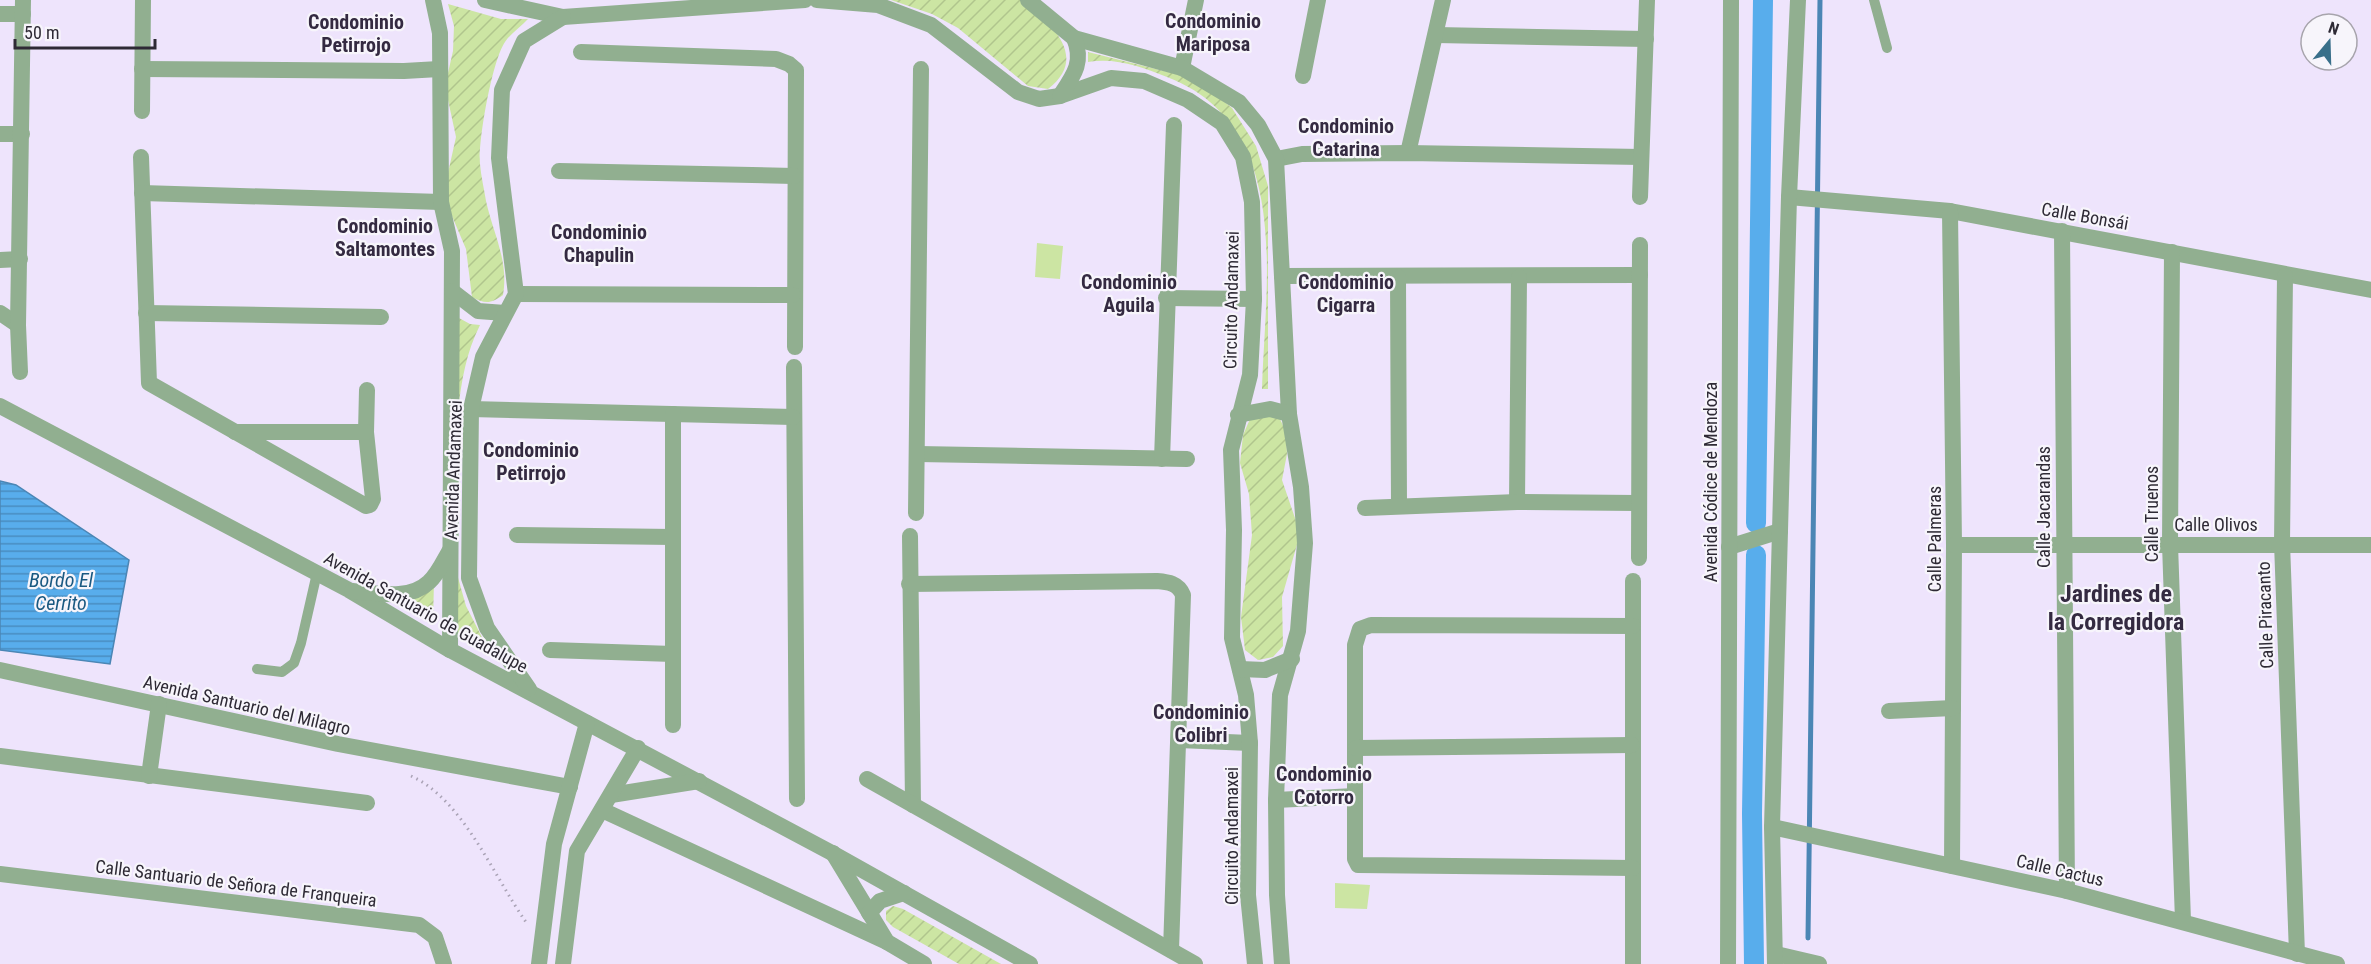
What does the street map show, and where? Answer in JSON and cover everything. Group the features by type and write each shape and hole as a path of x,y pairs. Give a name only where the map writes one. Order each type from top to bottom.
{"street":[{"path":"142,111 143,0"},
{"name":"Avenida Andamaxei","path":"433,0 440,33 441,202 452,251 450,650"},
{"path":"485,0 563,17 775,0 806,0"},
{"name":"Circuito Andamaxei","path":"817,0 878,5 931,26 1018,93 1039,99 1060,96 1111,78 1144,81 1188,100 1222,123 1243,158 1252,202 1254,299 1250,375 1238,415 1231,450 1234,530 1232,638 1246,696 1250,743 1248,896 1255,964"},
{"path":"1028,0 1074,38 1182,68 1239,102 1258,125 1276,159 1288,414 1301,487 1305,543 1299,621 1292,658 1280,696 1276,800 1277,895 1282,964"},
{"path":"1182,68 1196,0"},
{"path":"1303,76 1318,0"},
{"path":"1407,153 1443,0"},
{"path":"1640,197 1647,0"},
{"name":"Avenida Códice de Mendoza","path":"1728,964 1731,0"},
{"path":"1797,0 1789,197 1772,827 1775,959 1819,964"},
{"path":"0,14 23,7 18,325 20,372"},
{"path":"563,17 524,42 502,90 499,158 516,294 793,296"},
{"path":"1436,35 1646,39"},
{"path":"1060,96 1076,67 1080,52 1074,38"},
{"path":"581,52 776,59 789,64 796,70 793,296 795,347"},
{"path":"142,69 404,71 439,69"},
{"path":"916,513 921,69"},
{"path":"1162,459 1174,125"},
{"path":"0,134 22,134"},
{"path":"1276,159 1302,154 1407,153 1641,157"},
{"path":"141,157 149,383 366,506 373,499 366,432 367,390"},
{"path":"560,171 794,176"},
{"path":"142,193 441,202"},
{"name":"Calle Bonsái","path":"1789,197 1950,211 2172,252 2286,276 2371,290"},
{"name":"Calle Palmeras","path":"1950,211 1954,545 1952,866"},
{"name":"Calle Jacarandas","path":"2062,231 2062,545 2067,891"},
{"path":"1639,558 1637,503 1640,245"},
{"name":"Calle Truenos","path":"2172,252 2170,544 2183,921"},
{"path":"0,260 20,259"},
{"path":"1282,276 1640,275"},
{"name":"Calle Piracanto","path":"2286,276 2282,543 2297,954"},
{"path":"1398,277 1399,506"},
{"path":"1517,502 1519,277"},
{"path":"452,291 478,311 505,313"},
{"name":"Avenida Andamaxei","path":"516,294 483,357 471,409 469,578 487,628 532,692"},
{"path":"1166,298 1254,299"},
{"path":"0,313 18,325"},
{"path":"146,313 381,316"},
{"path":"794,367 797,800"},
{"name":"Avenida Santuario de Guadalupe","path":"0,406 349,590 450,650 832,853 1030,964"},
{"path":"471,409 793,417"},
{"path":"1238,415 1269,409 1288,414"},
{"path":"673,414 673,725"},
{"path":"232,432 366,432"},
{"path":"918,454 1187,459"},
{"path":"1365,508 1517,502 1637,503"},
{"path":"1730,547 1780,531"},
{"path":"517,535 673,537"},
{"path":"910,536 913,805"},
{"name":"Calle Olivos","path":"1954,545 2282,543 2371,545"},
{"path":"349,590 397,594 414,592 430,581 450,549"},
{"path":"909,584 1157,581 1177,585 1183,595 1171,950"},
{"path":"1633,581 1633,964"},
{"path":"1633,626 1371,625 1360,629 1355,645 1355,859 1362,867 1633,868"},
{"path":"550,650 672,654"},
{"path":"1240,669 1266,670 1288,663 1292,658"},
{"name":"Avenida Santuario del Milagro","path":"0,670 338,744 570,787"},
{"path":"149,776 159,704"},
{"path":"1889,711 1953,708"},
{"path":"539,964 554,844 587,723"},
{"path":"1179,740 1250,743"},
{"path":"1356,748 1632,745"},
{"path":"563,964 578,851 638,748"},
{"path":"0,756 367,803"},
{"path":"867,779 1195,964"},
{"path":"611,795 699,781"},
{"path":"1276,800 1355,796"},
{"path":"602,810 887,942"},
{"name":"Calle Cactus","path":"1772,827 2067,891 2337,964"},
{"name":"Avenida Santuario de Guadalupe","path":"832,853 887,942 924,964"},
{"name":"Calle Santuario de Señora de Franqueira","path":"0,874 419,925 435,937 444,964"},
{"path":"869,913 880,901 904,893"}],"lane":[{"path":"1874,0 1887,48"},
{"path":"258,669 282,672 294,663 302,643 317,573"}],"path":[{"path":"400,772 422,782 460,818 508,896 541,944"}],"green space":[{"path":"891,0 1020,0 1054,29 1066,53 1066,65 1060,77 1048,89 1028,86 958,28 932,14"},
{"path":"448,4 501,19 528,19 507,39 500,52 484,120 480,169 504,270 503,295 488,302 472,297 466,249 446,202 446,182 456,137 445,86 453,51 454,26"},
{"path":"1088,52 1188,77 1210,90 1232,108 1256,146 1268,186 1268,389 1262,389 1267,256 1263,211 1254,169 1236,131 1208,100 1167,77 1118,62 1088,62"},
{"path":"1037,243 1063,246 1060,279 1035,277"},
{"path":"459,318 470,324 480,325 465,366 458,410"},
{"path":"1264,415 1280,419 1286,432 1287,454 1282,480 1296,521 1298,541 1282,597 1283,646 1273,657 1258,660 1245,650 1241,617 1252,535 1249,494 1240,463 1243,435 1250,419"},
{"path":"457,574 466,606 489,651 457,633"},
{"path":"434,582 433,621 398,600"},
{"path":"1335,883 1370,885 1367,909 1335,908"},
{"path":"893,906 903,909 1001,964 959,964 893,927 886,920 886,911"}],"water":[{"name":"Bordo El Cerrito","path":"0,481 16,485 129,560 110,664 0,650"}],"waterway":[{"path":"1756,523 1763,0"},
{"path":"1808,938 1820,0"},
{"path":"1754,964 1752,814 1756,555"}],"district":[{"name":"Condominio Mariposa","path":"1213,32"},
{"name":"Condominio Petirrojo","path":"356,34"},
{"name":"Condominio Catarina","path":"1346,138"},
{"name":"Condominio Saltamontes","path":"385,238"},
{"name":"Condominio Chapulin","path":"599,244"},
{"name":"Condominio Aguila","path":"1129,294"},
{"name":"Condominio Cigarra","path":"1346,294"},
{"name":"Condominio Petirrojo","path":"531,462"},
{"name":"Jardines de la Corregidora","path":"2116,608"},
{"name":"Condominio Colibri","path":"1201,724"},
{"name":"Condominio Cotorro","path":"1324,786"}]}
